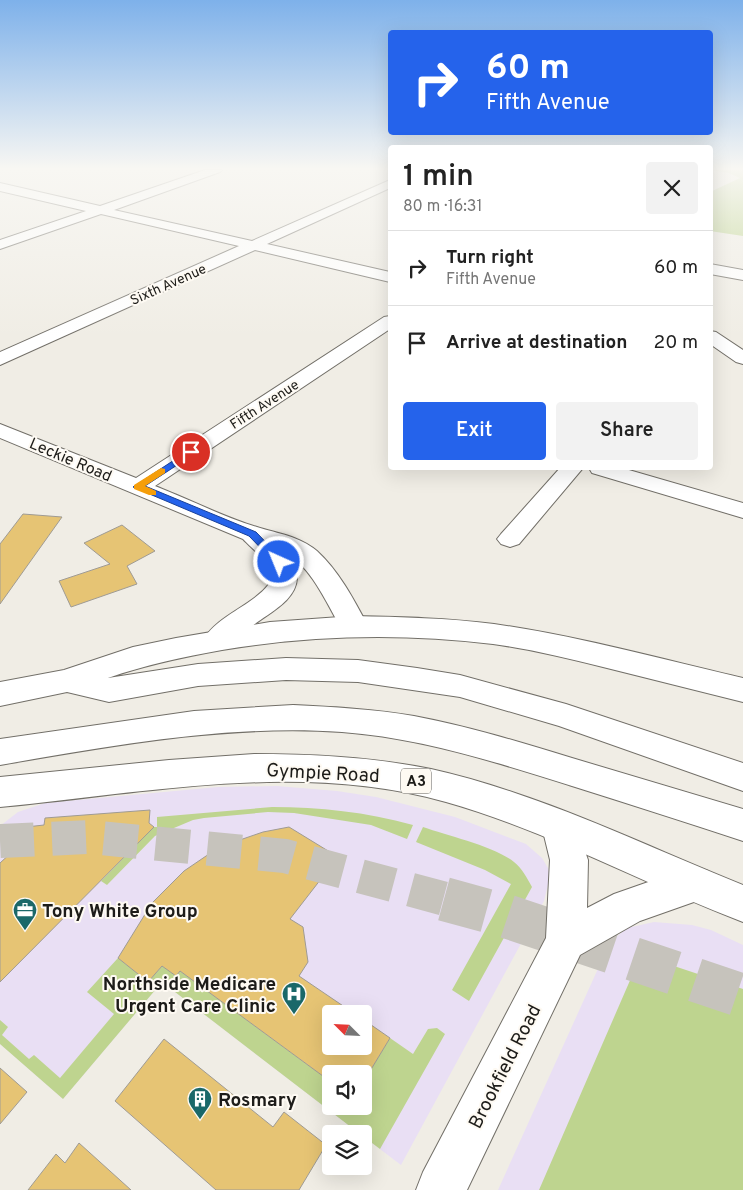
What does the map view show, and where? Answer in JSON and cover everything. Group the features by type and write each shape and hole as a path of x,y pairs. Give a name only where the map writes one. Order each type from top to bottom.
{"main road":[{"path":"0,245 55,226"},
{"path":"165,226 388,277"},
{"name":"Sixth Avenue","path":"0,359 298,226"},
{"path":"713,269 743,275"},
{"name":"Fifth Avenue","path":"137,487 388,322"},
{"path":"713,338 743,358"},
{"name":"Leckie Road","path":"0,430 252,534 288,543 315,563 354,626"},
{"path":"510,540 570,470"},
{"path":"607,470 743,511"},
{"name":"Leckie Road","path":"218,640 248,615 270,600 283,580 284,571 279,562 252,534"},
{"path":"0,694 67,681 133,658 218,640 270,632 354,626 420,627 494,634 559,646 743,690"},
{"path":"67,681 109,690 198,675 286,669 358,671 417,678 460,686 566,716 743,777"},
{"path":"0,752 182,723 240,719 341,720 390,725 444,735 499,749 743,825"},
{"name":"Gympie Road","path":"6,797 229,769 305,768 338,770 407,779 444,786 482,797 560,826 743,904"},
{"name":"Brookfield Road","path":"441,1190 566,941 568,860 560,826"},
{"path":"566,941 628,907 694,884"}],"shaded area":[{"path":"277,786 337,791 376,797 455,817 526,844 542,858 550,876 544,901 401,1165 372,1143 372,1125 348,1125 335,1115 372,1115 372,1065 322,1065 322,1105 162,982 63,1099 0,1044 0,826 18,812 45,803 218,787"},
{"path":"654,922 692,925 711,930 743,945 743,1190 498,1190 606,951 615,938 627,928"}],"green space":[{"path":"713,226 743,226 743,236 713,231"},
{"path":"272,807 343,811 413,825 407,839 371,825 294,813 268,812 204,818 193,820 155,836 107,885 101,881 154,827 157,827 157,817"},
{"path":"423,827 483,846 505,856 519,867 532,887 469,1001 452,990 511,884 485,870 416,842"},
{"path":"647,957 743,989 743,1190 539,1190 638,962"},
{"path":"118,958 148,982 162,966 176,976 180,971 322,1075 322,1105 162,982 63,1099 0,1044 0,1020 8,1027 2,1035 29,1059 34,1055 60,1078 114,1014 87,992"},
{"path":"437,1028 445,1034 380,1149 372,1143 372,1125 348,1125 335,1115 372,1115 372,1068 390,1038 413,1054 428,1029"}],"building":[{"path":"23,514 62,517 0,604 0,544"},
{"path":"122,525 155,551 127,566 137,584 71,607 59,581 110,564 84,543"},
{"name":"Tony White Group","path":"150,810 149,823 154,827 0,982 0,863 13,851 5,845 26,827 44,825 45,818"},
{"path":"289,827 338,857 290,919 303,927 308,962 299,976 342,1005 322,1005 322,1055 372,1055 372,1026 390,1038 372,1068 372,1065 322,1065 322,1075 180,971 176,976 162,966 148,982 118,958 152,903 184,871 209,854 231,843 263,832"},
{"name":"Rosmary","path":"164,1039 273,1127 284,1112 322,1142 322,1152 299,1190 216,1190 115,1101"},
{"path":"0,1068 27,1092 0,1124"},
{"path":"79,1143 131,1190 28,1190 56,1154 65,1163"}],"tunnel":[{"path":"0,841 89,837 285,856 449,900"},
{"path":"444,899 506,916 743,996"}],"slow traffic":[{"path":"153,493 137,487 161,471"}],"place":[{"name":"Tony White Group","path":"25,931"},
{"name":"Northside Medicare Urgent Care Clinic","path":"294,1015"},
{"name":"Rosmary","path":"200,1120"}],"route":[{"path":"191,452 137,487 252,534 279,562"}]}
